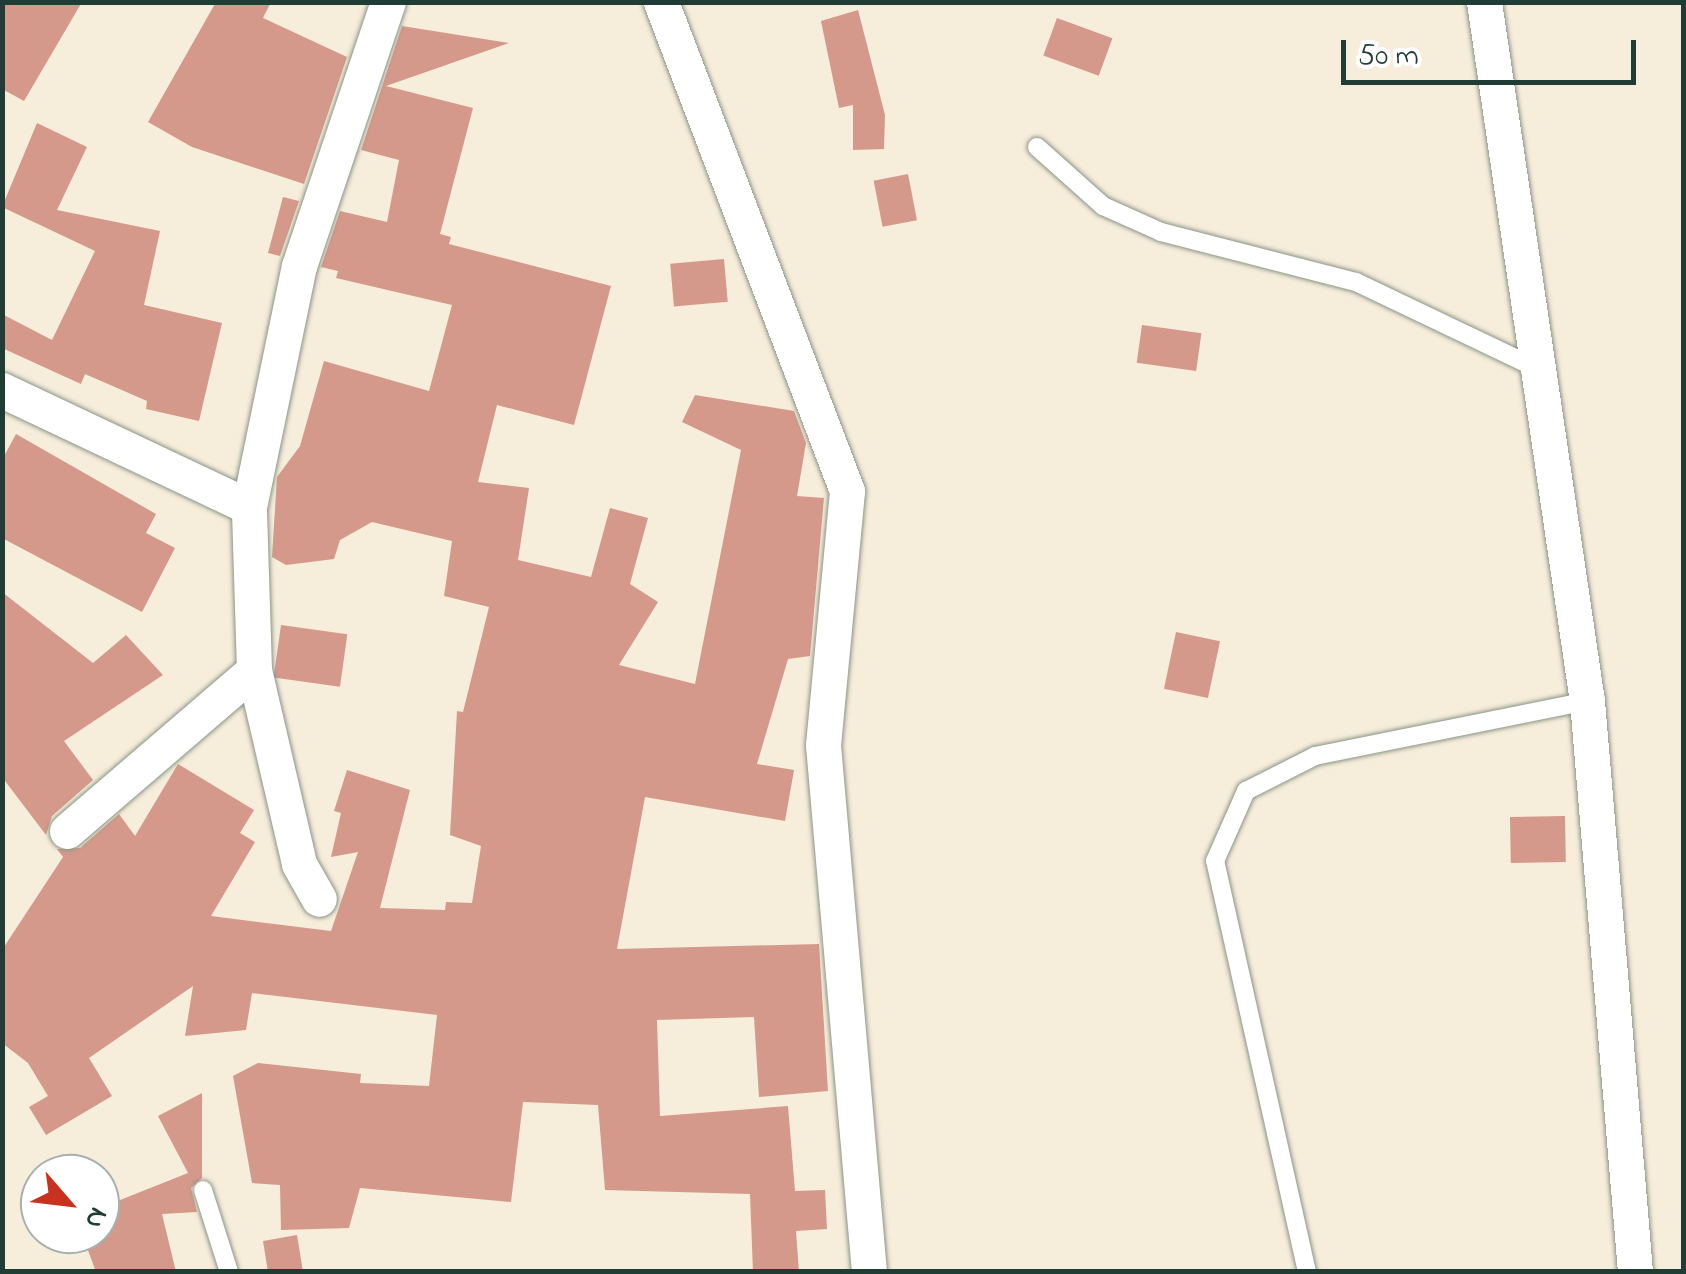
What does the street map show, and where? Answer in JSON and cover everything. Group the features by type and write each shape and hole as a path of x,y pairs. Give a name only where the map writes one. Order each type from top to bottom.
{"street":[{"path":"318,899 298,864 254,670 249,507 299,266 388,2"},
{"path":"662,2 846,490 823,745 869,1272"},
{"path":"1484,2 1587,701 1635,1272"},
{"path":"2,390 249,507"},
{"path":"67,831 254,670"}],"lane":[{"path":"1037,148 1102,206 1161,232 1356,282 1536,368"},
{"path":"1307,1272 1215,861 1246,791 1315,756 1587,701"},
{"path":"203,1190 229,1272"}],"building":[{"path":"2,2 82,2 24,101 2,89"},
{"path":"216,2 271,2 263,18 347,57 304,184 192,147 148,122"},
{"path":"858,10 885,115 884,149 853,150 853,105 839,108 821,21"},
{"path":"1057,18 1112,38 1099,76 1043,56"},
{"path":"402,26 509,43 386,86 473,108 440,234 451,237 449,244 611,286 574,425 497,405 478,482 529,488 518,560 591,577 610,508 648,518 630,584 658,602 619,665 695,684 741,450 682,422 695,395 794,411 806,443 797,496 824,498 810,656 788,659 757,764 794,770 785,821 645,797 617,949 819,944 828,1091 759,1097 754,1017 657,1020 660,1116 788,1106 795,1191 825,1190 827,1229 796,1231 799,1272 753,1272 750,1194 605,1190 598,1105 523,1102 511,1202 360,1188 349,1228 281,1230 280,1185 252,1183 233,1076 258,1063 361,1074 360,1083 429,1086 437,1015 252,993 246,1030 185,1036 193,986 89,1058 112,1096 46,1135 29,1107 48,1096 28,1063 2,1043 2,950 63,857 57,849 80,848 119,814 135,836 178,764 254,810 240,833 255,842 211,916 331,931 358,852 331,857 341,813 334,811 347,770 410,790 380,908 445,910 446,902 472,903 481,846 450,835 457,711 463,712 489,607 444,596 452,541 372,522 340,540 334,559 286,565 272,557 277,477 300,446 324,361 429,391 452,305 336,278 338,271 321,267 340,211 387,222 399,160 361,150"},
{"path":"37,123 87,147 57,210 160,231 144,305 222,323 199,421 146,409 147,401 85,374 81,384 2,348 2,314 52,340 95,251 2,207"},
{"path":"908,174 917,220 883,227 874,181"},
{"path":"283,197 299,201 280,256 268,253"},
{"path":"724,259 728,302 674,307 670,264"},
{"path":"1142,325 1201,333 1196,371 1137,363"},
{"path":"16,434 156,514 146,533 175,548 142,612 2,538 2,460"},
{"path":"2,592 93,663 126,635 163,675 64,741 93,780 52,816 46,835 2,777"},
{"path":"281,625 347,634 340,687 274,677"},
{"path":"1176,632 1220,641 1208,698 1164,689"},
{"path":"1565,816 1566,862 1511,863 1510,817"},
{"path":"202,1093 202,1178 191,1188 197,1212 162,1214 176,1272 96,1272 89,1254 120,1254 120,1200 188,1173 158,1116"},
{"path":"297,1235 303,1272 268,1272 263,1241"}]}
